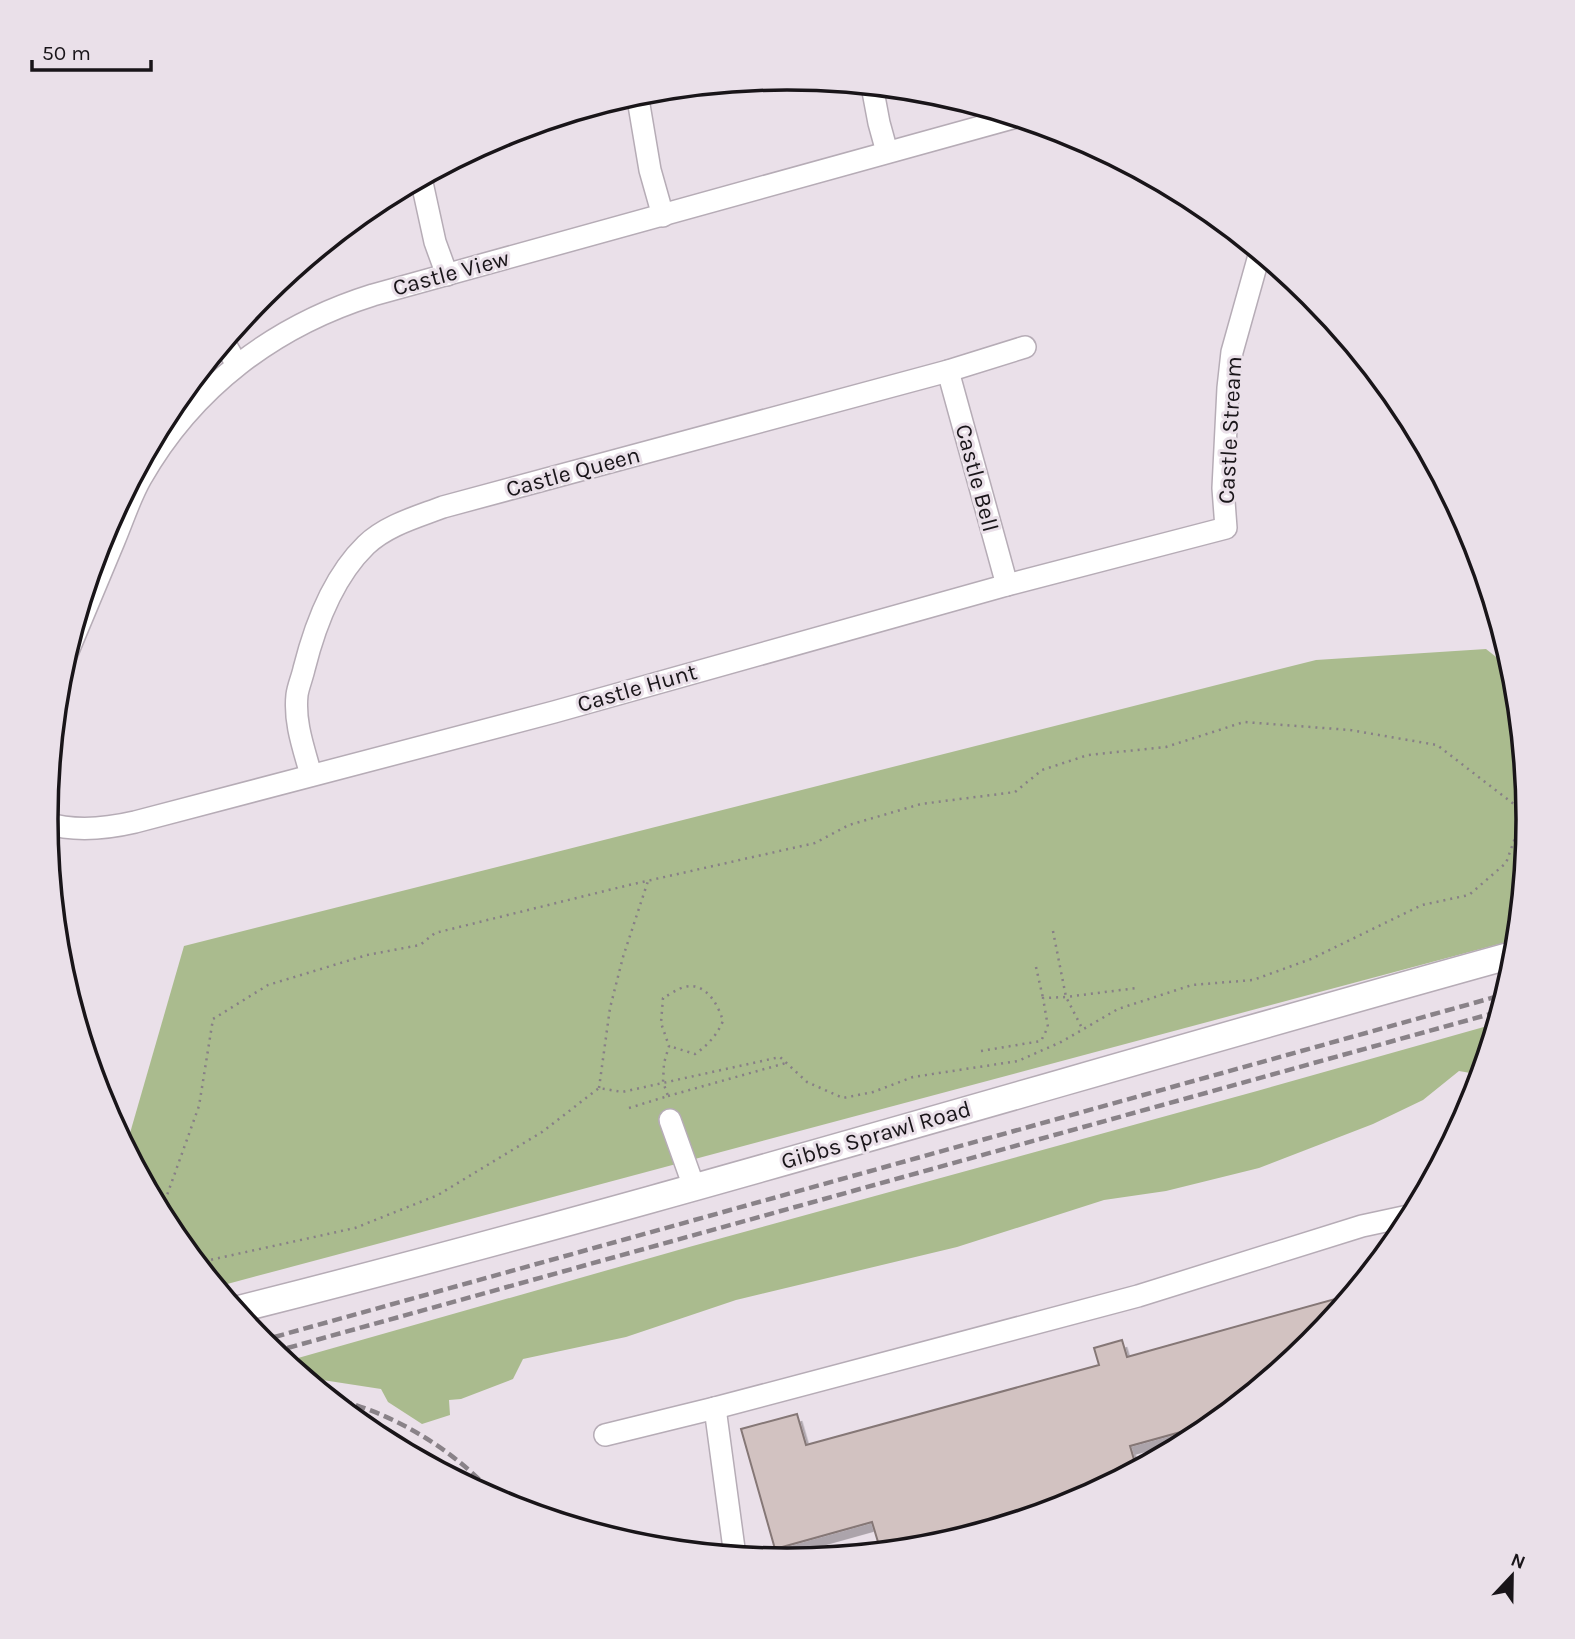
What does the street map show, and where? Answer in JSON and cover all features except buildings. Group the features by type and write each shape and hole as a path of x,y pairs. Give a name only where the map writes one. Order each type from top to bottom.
{"main road":[{"name":"Gibbs Sprawl Road","path":"245,1308 694,1187 1504,957"}],"street":[{"path":"874,95 887,152"},
{"path":"640,105 650,170 663,216"},
{"name":"Castle View","path":"166,438 205,393 237,365 273,339 349,302 999,122"},
{"path":"423,188 435,242 447,275"},
{"name":"Castle Stream","path":"1226,528 1223,488 1228,388 1233,352 1257,262"},
{"name":"Castle Queen","path":"311,775 298,727 297,696 311,640 347,568 367,544 394,525 443,508 948,371 1025,347"},
{"path":"229,351 237,365"},
{"name":"Castle Bell","path":"948,371 1007,585"},
{"name":"Castle View","path":"100,574 126,511"},
{"name":"Castle Hunt","path":"58,826 85,829 118,826 554,712 1007,585 1226,528"},
{"path":"670,1120 694,1187"},
{"path":"605,1435 1138,1296 1362,1226 1398,1219"},
{"path":"715,1408 733,1547"}],"path":[{"path":"166,1200 199,1107 214,1019 268,985 367,955 420,945 435,933 815,844 849,825 921,804 1015,792 1042,770 1088,755 1166,747 1244,722 1350,730 1437,745 1517,806"},
{"path":"599,1088 622,1092 780,1057 807,1082 844,1098 873,1092 913,1077 1018,1061 1061,1042 1118,1009 1192,985 1252,980 1311,959 1422,905 1469,895 1506,863 1517,833"},
{"path":"207,1261 355,1228 438,1195 542,1132 599,1088 610,1008 623,957 648,881"},
{"path":"1053,931 1066,997 1082,1028"},
{"path":"981,1051 1041,1041 1048,1027 1036,967"},
{"path":"668,1096 663,1082 664,1063 669,1046 661,1023 663,998 684,986 698,987 709,994 719,1007 723,1021 718,1033 695,1054 669,1046"},
{"path":"1043,998 1137,988"},
{"path":"629,1108 787,1063"}],"green space":[{"path":"1486,649 1499,659 1511,724 1516,772 1516,867 1506,942 226,1284 181,1225 130,1135 184,946 1316,660"},
{"path":"1487,1026 1472,1073 1459,1071 1423,1100 1373,1124 1259,1168 1166,1191 1104,1200 957,1247 736,1300 626,1337 523,1359 513,1379 461,1399 449,1400 450,1415 422,1424 388,1402 381,1389 320,1380 296,1359 689,1247"}],"railway":[{"path":"273,1337 1495,997"},
{"path":"285,1349 1490,1014"},
{"path":"351,1404 400,1423 423,1436 481,1482"}]}
